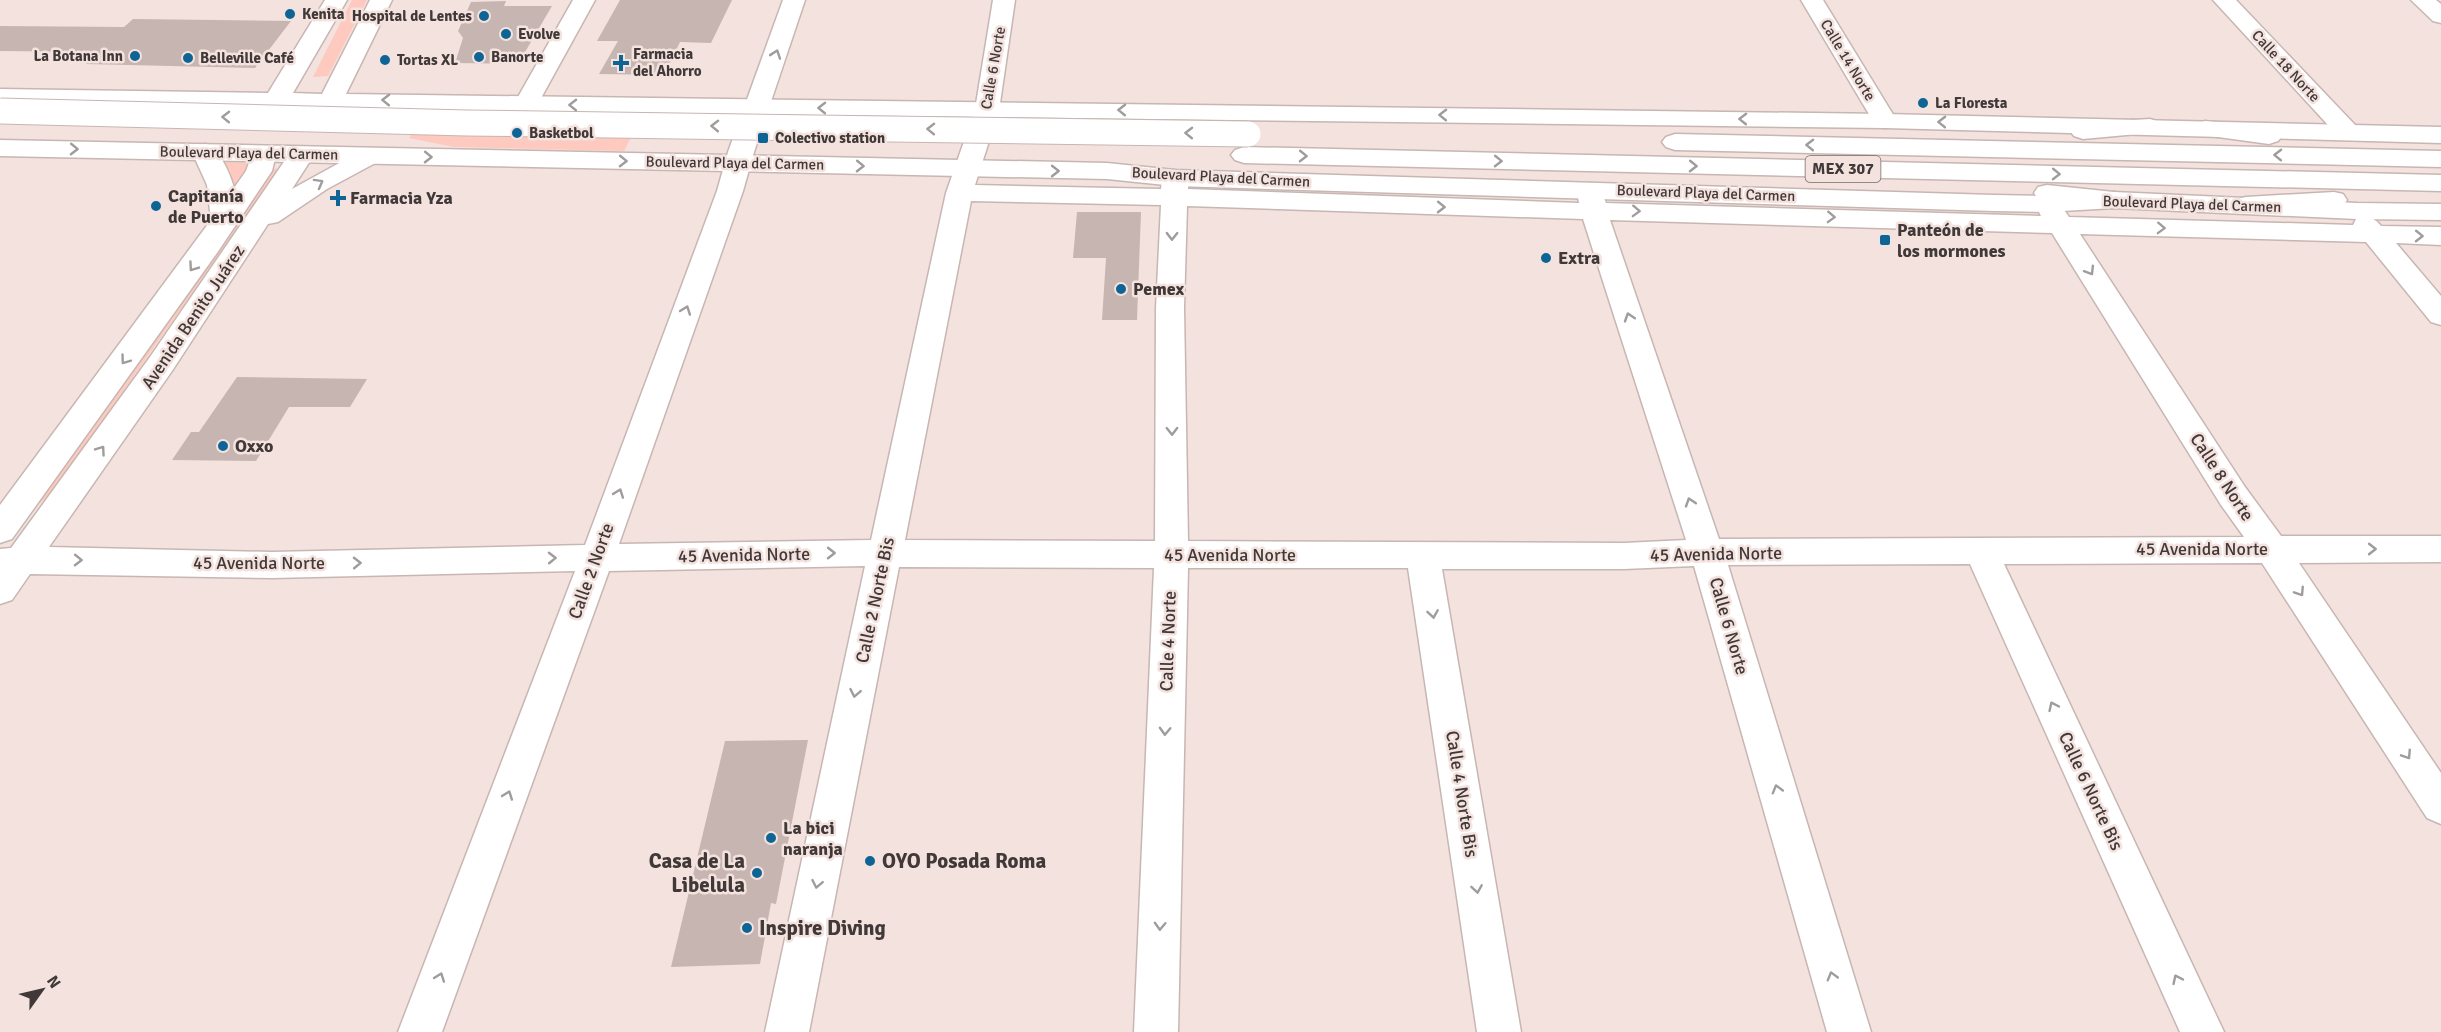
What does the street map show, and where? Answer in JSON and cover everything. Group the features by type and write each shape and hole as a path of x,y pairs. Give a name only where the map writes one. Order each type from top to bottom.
{"main road":[{"name":"Avenida Benito Juárez","path":"0,590 10,562 161,364 239,224 259,171 275,100 336,0"},
{"name":"Avenida Benito Juárez","path":"0,530 239,224 301,155 331,102 368,73 381,0"},
{"path":"516,104 585,0"},
{"path":"757,108 794,0"},
{"name":"Calle 6 Norte","path":"962,181 987,110 1004,0"},
{"name":"Calle 14 Norte","path":"1812,0 1885,120"},
{"name":"Calle 18 Norte","path":"2224,0 2348,132"},
{"path":"2422,0 2441,16"},
{"path":"368,73 460,90 516,104"},
{"path":"0,96 331,102 370,100 757,108 1885,120 2441,135"},
{"name":"Calle 2 Norte","path":"420,1032 730,191 737,163 757,108"},
{"name":"MEX 307","path":"0,111 467,123 1244,156 1851,146 2441,157"},
{"path":"1851,146 2150,127"},
{"path":"2205,129 2441,157"},
{"name":"MEX 307","path":"0,130 2441,183"},
{"name":"Boulevard Playa del Carmen","path":"0,148 737,163 962,181 1174,188 1244,156 1424,185 1593,200"},
{"path":"205,152 219,176 224,196 239,224 284,204 370,156"},
{"path":"1244,156 1283,202"},
{"path":"1839,169 2114,200"},
{"name":"Calle 2 Norte Bis","path":"787,1032 962,181"},
{"path":"1380,205 1424,185"},
{"path":"1174,188 1283,202 1380,205 1593,200 2054,214 2372,235 2441,236"},
{"name":"Calle 4 Norte","path":"1156,1032 1171,554 1174,188"},
{"path":"2246,204 2441,192"},
{"name":"Calle 6 Norte","path":"1593,200 1600,231 1707,552 1849,1032"},
{"name":"Boulevard Playa del Carmen","path":"2054,214 2114,200 2246,204 2357,211 2441,212"},
{"path":"2357,211 2372,235 2441,315"},
{"name":"Calle 8 Norte","path":"2054,214 2233,496 2271,549 2441,806"},
{"name":"45 Avenida Norte","path":"10,562 68,560 272,565 885,553 1624,556 1707,552 2441,549"},
{"name":"Calle 6 Norte Bis","path":"1981,550 2202,1032"},
{"name":"Calle 4 Norte Bis","path":"1423,556 1499,1032"}],"shaded area":[{"path":"352,0 367,0 328,76 313,77"},
{"path":"641,118 624,151 454,147 409,138 418,124"},
{"path":"224,162 251,163 236,189"},
{"path":"276,168 278,171 50,495 40,503 38,498 270,172"}],"building":[{"path":"620,0 732,0 711,43 680,42 664,75 599,74 618,41 597,41"},
{"path":"506,1 504,6 552,6 518,64 455,63 463,38 458,31 471,2"},
{"path":"133,19 291,21 255,68 86,64 98,52 0,51 0,26 124,27"},
{"name":"Pemex","path":"1077,212 1141,212 1137,320 1102,320 1106,258 1073,258"},
{"path":"237,377 367,379 350,407 289,407 256,461 172,460 191,432 199,432"},
{"path":"808,740 776,904 771,903 760,964 671,967 725,741"}],"place":[{"name":"Kenita","path":"290,14"},
{"name":"Hospital de Lentes","path":"484,16"},
{"name":"Evolve","path":"506,34"},
{"name":"La Botana Inn","path":"135,56"},
{"name":"Banorte","path":"479,57"},
{"name":"Belleville Café","path":"188,58"},
{"name":"Tortas XL","path":"385,60"},
{"name":"Farmacia del Ahorro","path":"621,63"},
{"name":"La Floresta","path":"1923,103"},
{"name":"Basketbol","path":"517,133"},
{"name":"Colectivo station","path":"763,138"},
{"name":"Farmacia Yza","path":"338,198"},
{"name":"Capitanía de Puerto","path":"156,206"},
{"name":"Panteón de los mormones","path":"1885,240"},
{"name":"Extra","path":"1546,258"},
{"name":"Pemex","path":"1121,289"},
{"name":"Oxxo","path":"223,446"},
{"name":"La bici naranja","path":"771,838"},
{"name":"OYO Posada Roma","path":"870,861"},
{"name":"Casa de La Libelula","path":"757,873"},
{"name":"Inspire Diving","path":"747,928"}]}
